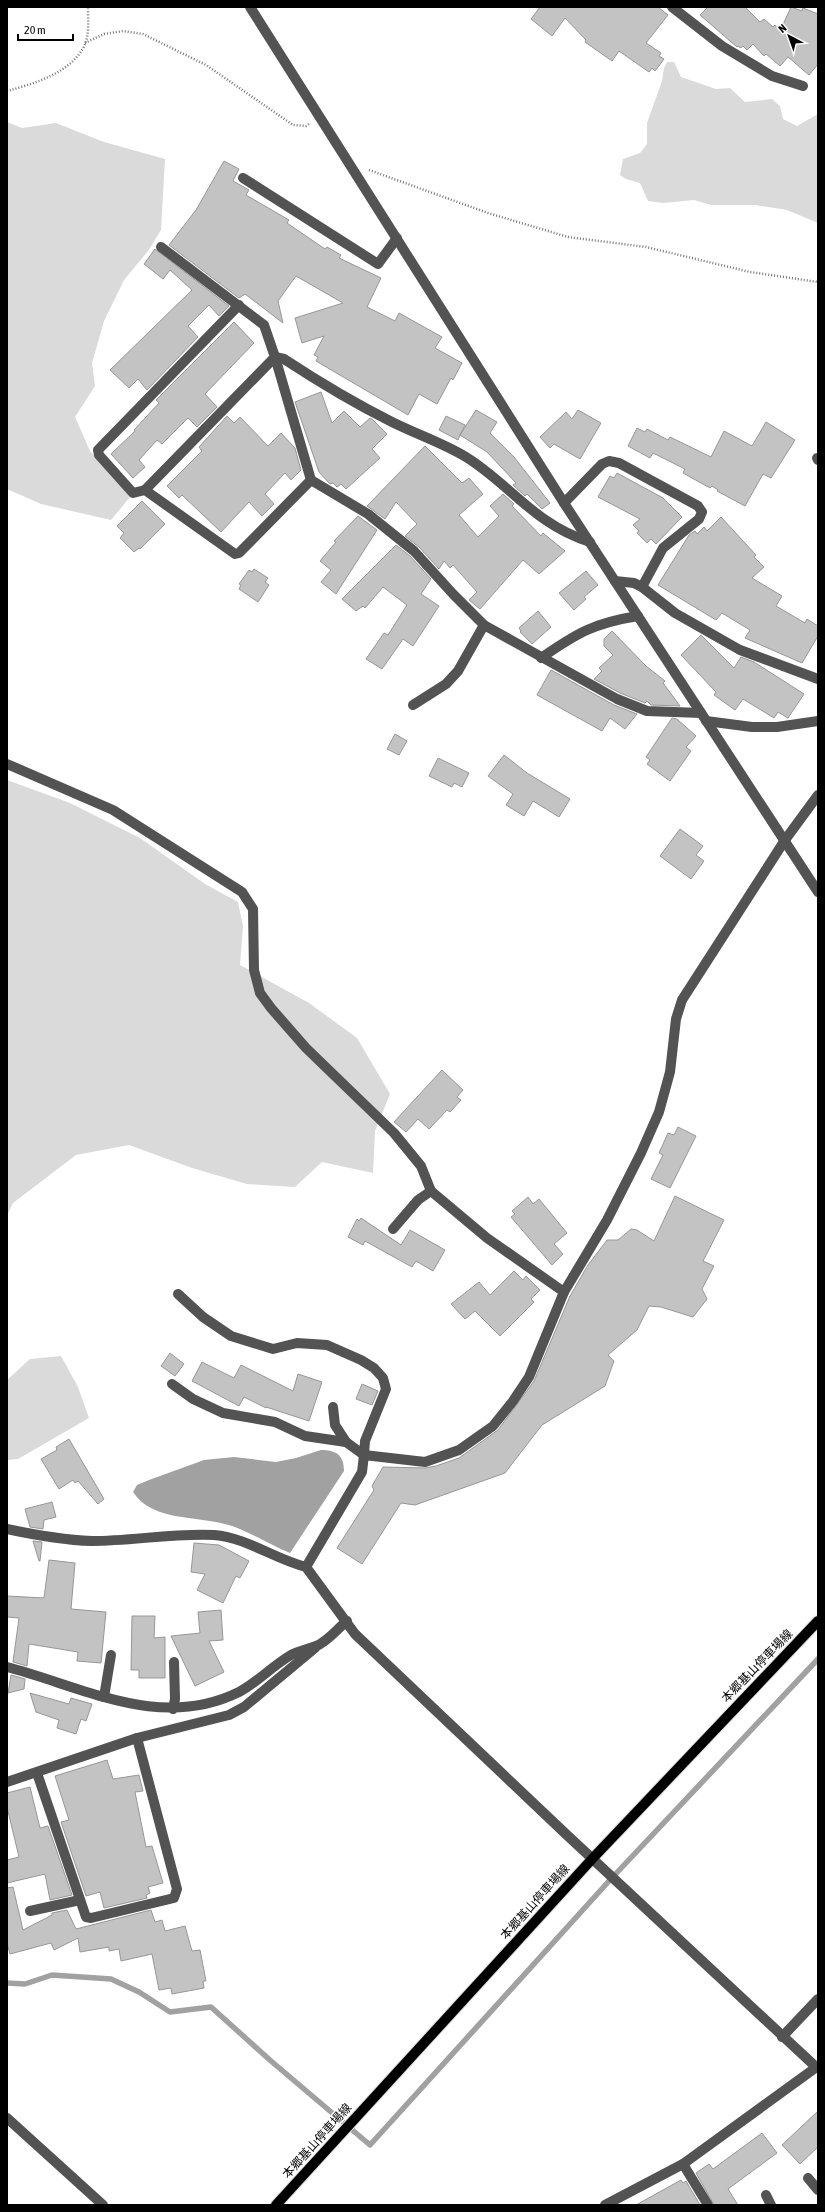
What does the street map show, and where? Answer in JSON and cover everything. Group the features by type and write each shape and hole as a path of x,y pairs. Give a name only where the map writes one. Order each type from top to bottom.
{"main road":[{"name":"本郷基山停車場線","path":"276,2205 593,1858 818,1621"}],"street":[{"path":"250,7 564,503 818,892"},
{"path":"672,7 722,46 772,76 803,86"},
{"path":"243,178 378,264 397,238"},
{"path":"161,247 240,305 264,325 275,357 311,480 368,514 414,551 453,594 484,625 617,699 647,711 704,717 752,727 771,727 818,721"},
{"path":"240,305 98,450 99,455 133,493 145,490 275,357"},
{"path":"275,357 284,359 333,391 393,423 466,457 534,513 570,536 590,542"},
{"path":"564,503 602,464 609,461 619,463 698,506 702,512 699,519 663,548 642,587"},
{"path":"145,490 235,554 239,553 311,480"},
{"path":"615,581 634,583 642,587 675,613 740,650 818,679"},
{"path":"541,658 576,634 609,620 638,616"},
{"path":"413,705 446,684 458,671 484,625"},
{"path":"7,764 113,810 242,892 253,909 254,970 260,993 306,1048 394,1133 421,1166 431,1191 487,1238 564,1292"},
{"path":"334,1407 335,1425 346,1442 364,1455 426,1462 459,1450 493,1426 513,1401 529,1377 564,1292 607,1220 641,1153 659,1112 670,1072 676,1019 682,1000 785,840 818,796"},
{"path":"394,1229 418,1200 431,1191"},
{"path":"178,1294 203,1317 231,1336 273,1349 297,1342 327,1345 361,1360 374,1368 383,1378 386,1389 365,1441 362,1472 306,1566"},
{"path":"172,1384 193,1399 224,1413 276,1422 305,1436 346,1442"},
{"path":"7,1529 52,1538 92,1541 180,1535 215,1535 253,1544 288,1562 306,1566 355,1634 782,2037 817,2067 683,2164 605,2205"},
{"path":"7,1782 137,1738 229,1716 244,1707 347,1621"},
{"path":"7,1668 128,1704 173,1709 208,1703 238,1692 256,1682 291,1655 318,1646"},
{"path":"104,1697 111,1655"},
{"path":"173,1709 175,1699 174,1662"},
{"path":"37,1773 86,1917 91,1918 174,1898 177,1889 137,1738"},
{"path":"30,1911 80,1900"},
{"path":"782,2037 818,1999"},
{"path":"7,2118 102,2205"},
{"path":"683,2164 708,2205"},
{"path":"808,2178 818,2190"},
{"path":"766,2195 771,2205"}],"path":[{"path":"7,91 33,84 69,65 83,49 88,29 88,7"},
{"path":"84,43 104,34 123,31 143,34 206,65 293,125 306,126 319,117"},
{"path":"353,169 369,170 488,213 568,237 646,247 750,272 818,282"}],"shaded area":[{"path":"667,62 674,62 681,77 716,89 730,88 745,102 772,99 780,106 783,119 797,126 818,114 818,223 787,210 755,205 711,205 694,200 663,203 648,201 640,183 626,179 620,175 623,159 640,153 647,144 647,123"},
{"path":"7,122 22,128 56,123 104,142 165,159 161,230 148,251 124,280 104,321 92,363 95,386 75,417 90,451 130,497 111,520 41,504 7,489"},
{"path":"7,780 70,803 140,838 205,884 238,902 243,926 240,965 309,1003 357,1038 390,1094 375,1131 373,1173 322,1162 295,1187 247,1184 192,1168 129,1145 76,1155 13,1203 7,1215"},
{"path":"61,1356 78,1387 89,1418 18,1459 7,1460 7,1380 30,1359"},
{"path":"321,1450 331,1451 338,1454 343,1461 344,1471 290,1553 232,1526 178,1516 153,1509 142,1502 133,1492 137,1485 204,1460 234,1457 276,1462 296,1458"}],"building":[{"path":"540,7 658,7 668,15 646,43 661,53 659,56 664,59 655,71 652,68 649,72 619,51 612,61 585,42 586,40 565,18 552,36 531,19"},
{"path":"708,7 745,7 760,22 764,19 773,27 775,25 780,31 791,7 802,11 803,8 818,14 818,64 809,75 788,57 780,66 766,54 764,56 753,44 747,50 743,46 741,48 738,46 737,47 700,15"},
{"path":"224,161 239,169 233,181 249,190 246,195 289,220 287,223 325,249 327,247 341,255 339,258 381,278 367,307 395,321 399,313 442,337 435,348 462,363 453,380 451,378 437,404 419,394 408,415 316,361 318,357 314,355 324,336 302,343 295,318 343,303 296,276 278,301 283,323 245,294 239,298 169,245 196,210"},
{"path":"155,249 229,306 219,316 209,305 188,326 198,337 147,390 138,379 129,388 110,370 192,290 170,270 163,279 144,264"},
{"path":"234,322 254,343 205,394 217,407 197,427 188,418 162,444 157,440 139,460 145,467 133,478 111,454 135,431 134,430 159,403 156,400"},
{"path":"321,392 332,423 344,411 360,427 370,418 387,434 372,449 380,458 346,489 341,484 337,487 333,483 330,484 319,472 295,402"},
{"path":"476,410 497,422 490,433 514,457 550,503 542,509 527,494 525,496 513,485 516,483 487,452 460,435"},
{"path":"578,410 601,423 580,459 554,444 550,448 540,437 566,412 572,419"},
{"path":"227,416 234,423 240,417 268,446 281,433 295,448 301,470 291,480 285,473 265,494 274,504 262,516 249,502 221,532 182,495 179,498 167,486 202,451 199,447"},
{"path":"446,416 465,425 458,440 439,430"},
{"path":"766,422 795,440 771,478 763,474 745,506 717,491 718,490 712,486 710,488 683,473 685,469 653,453 650,458 628,446 637,428 645,432 647,429 668,440 670,437 711,457 724,431 752,446"},
{"path":"425,446 462,483 469,478 483,494 459,515 478,537 499,516 490,506 503,494 514,504 512,506 541,536 543,533 565,551 539,574 523,560 480,609 469,600 477,592 453,565 450,568 444,561 439,569 419,547 405,536 417,524 396,502 385,519 367,506"},
{"path":"617,473 663,498 682,517 656,544 651,539 647,543 637,533 639,531 633,525 640,519 598,497 610,476 614,478"},
{"path":"142,501 165,524 140,549 139,548 134,552 120,538 124,533 117,526"},
{"path":"358,516 377,530 336,594 321,582 331,570 320,561 336,542 334,541"},
{"path":"721,517 756,555 754,557 764,567 752,578 782,596 776,606 805,623 807,619 818,626 818,636 802,663 745,638 750,630 722,613 716,620 658,585 689,535 695,531 697,534 704,527 707,531"},
{"path":"396,545 410,556 431,579 421,594 439,606 413,646 403,639 382,669 366,659 384,633 388,635 407,605 383,587 365,608 363,606 356,611 342,599"},
{"path":"254,569 268,578 265,582 269,585 258,602 239,589 241,585 239,584 249,570 252,572"},
{"path":"586,571 598,585 584,597 586,599 574,610 559,593"},
{"path":"538,611 551,627 532,644 520,632 521,631 519,628"},
{"path":"612,631 646,666 665,681 663,683 680,706 651,705 647,701 645,703 620,693 594,679 602,671 599,668 613,655 604,646 604,639"},
{"path":"701,635 734,668 741,657 754,662 804,694 788,718 778,712 774,718 743,699 735,710 714,695 716,692 681,655"},
{"path":"551,670 614,705 637,714 625,729 610,718 602,731 537,695"},
{"path":"672,718 677,719 696,736 686,747 691,751 670,781 647,764 650,760 646,757"},
{"path":"395,734 407,741 399,755 387,749"},
{"path":"504,755 527,773 570,799 559,817 533,801 524,816 506,805 513,794 488,776"},
{"path":"438,758 469,773 462,787 454,783 452,787 429,776"},
{"path":"680,829 703,846 696,855 704,861 691,879 660,856"},
{"path":"442,1070 463,1090 457,1097 461,1100 450,1112 447,1110 429,1129 418,1119 406,1132 394,1122"},
{"path":"678,1127 696,1136 670,1188 651,1179 663,1155 659,1153 668,1133 674,1135"},
{"path":"675,1196 724,1220 703,1261 714,1266 702,1289 707,1299 693,1317 661,1307 649,1306 637,1330 608,1355 614,1361 605,1386 542,1425 505,1473 415,1505 401,1503 362,1564 337,1548 374,1490 372,1486 383,1467 425,1468 436,1466 459,1458 498,1430 534,1381 570,1296 588,1265 607,1240 618,1240 631,1229 637,1230 654,1241"},
{"path":"528,1197 533,1204 539,1199 567,1233 554,1244 563,1254 552,1265 511,1217 515,1214 512,1211"},
{"path":"361,1218 401,1245 410,1230 445,1250 433,1271 416,1261 412,1267 365,1241 363,1245 348,1237 357,1219 359,1221"},
{"path":"514,1271 523,1280 526,1276 540,1290 531,1299 534,1302 500,1336 475,1311 465,1319 451,1304 479,1282 490,1295"},
{"path":"170,1353 184,1364 175,1376 161,1366"},
{"path":"202,1362 234,1378 241,1365 293,1391 298,1374 322,1382 309,1421 266,1408 244,1397 239,1406 192,1381"},
{"path":"362,1384 378,1391 372,1405 356,1399"},
{"path":"69,1439 104,1499 98,1504 78,1481 75,1483 73,1480 59,1489 41,1459 57,1450 56,1447"},
{"path":"52,1502 56,1517 44,1520 43,1529 30,1527 25,1509"},
{"path":"33,1541 42,1542 40,1561 39,1561"},
{"path":"194,1543 219,1545 249,1561 240,1578 236,1576 223,1603 197,1590 205,1574 191,1572"},
{"path":"49,1560 75,1563 71,1609 106,1612 101,1663 77,1661 78,1652 29,1644 27,1666 13,1662 19,1618 7,1617 7,1596 44,1598"},
{"path":"221,1610 223,1640 209,1641 224,1672 195,1686 171,1636 200,1633 198,1612"},
{"path":"132,1616 155,1616 154,1638 165,1637 165,1678 139,1678 139,1670 131,1670"},
{"path":"11,1675 25,1679 24,1689 8,1693"},
{"path":"30,1693 69,1704 71,1698 92,1704 86,1721 81,1719 76,1734 57,1728 59,1720 36,1712"},
{"path":"107,1760 113,1779 139,1775 143,1791 135,1792 146,1847 152,1846 163,1883 148,1887 150,1893 146,1895 147,1898 104,1908 100,1892 86,1896 61,1822 69,1820 55,1776"},
{"path":"30,1787 40,1828 48,1826 72,1895 50,1900 45,1874 7,1883 7,1860 19,1857 7,1807 7,1793"},
{"path":"13,1887 23,1930 52,1915 52,1913 67,1910 76,1929 151,1910 155,1922 162,1920 165,1931 185,1926 192,1951 200,1950 206,1981 203,1981 204,1988 172,1994 171,1988 159,1990 152,1954 121,1961 119,1949 109,1951 109,1947 80,1952 78,1938 54,1950 51,1943 10,1954 7,1943 7,1888"},
{"path":"818,2111 818,2147 800,2164 782,2145"},
{"path":"762,2133 777,2153 728,2189 738,2205 714,2205 696,2173 709,2164 713,2169"},
{"path":"681,2180 683,2183 686,2181 700,2205 636,2205"}],"waterway":[{"path":"7,1983 25,1984 52,1975 111,1979 139,1992 170,2012 211,2007 271,2061 370,2145 609,1881 818,1659"}]}
